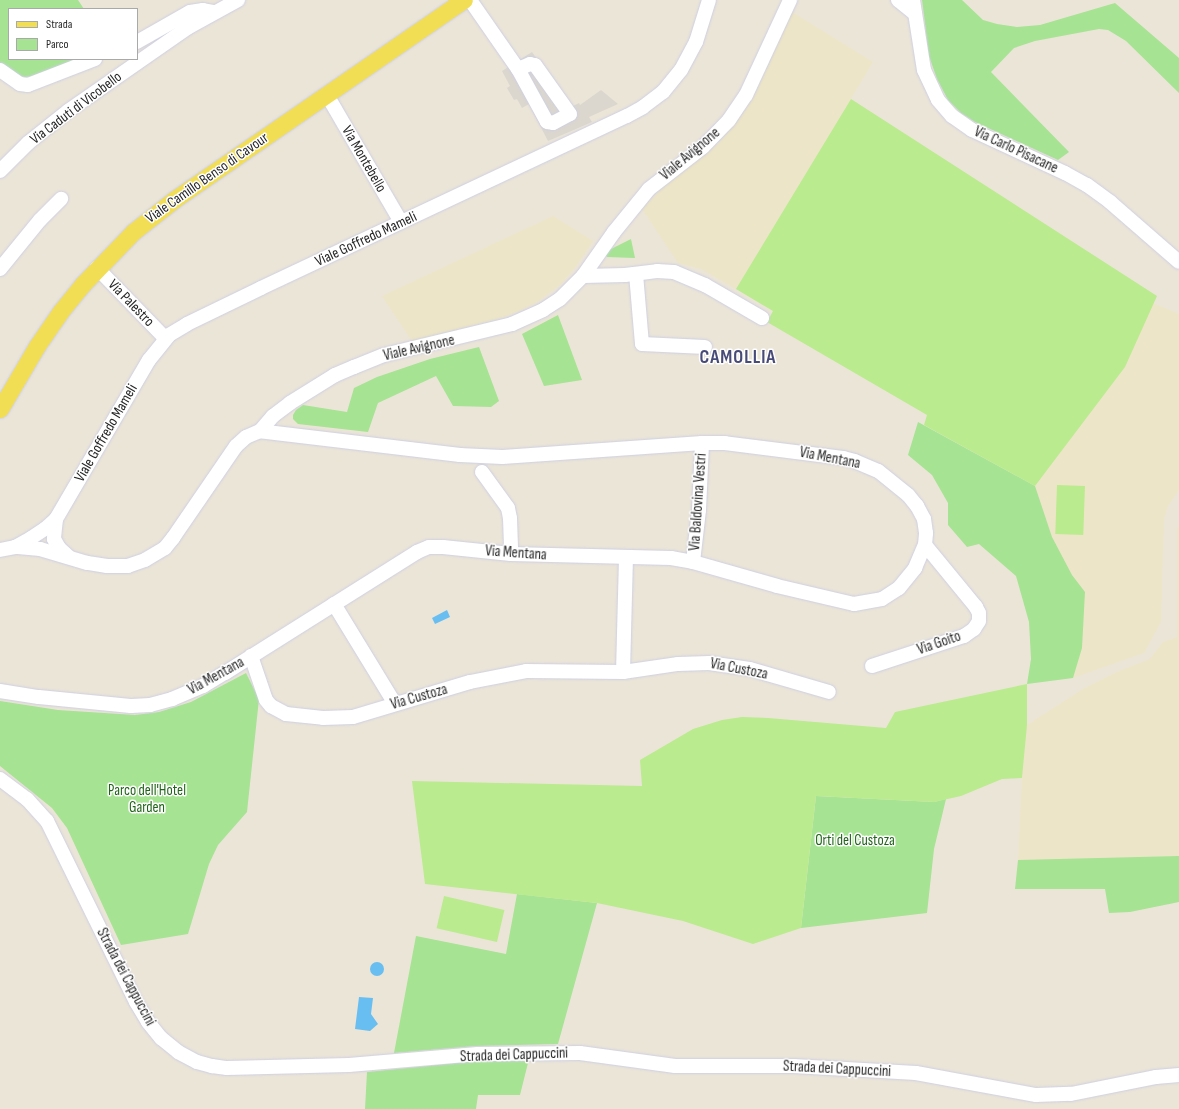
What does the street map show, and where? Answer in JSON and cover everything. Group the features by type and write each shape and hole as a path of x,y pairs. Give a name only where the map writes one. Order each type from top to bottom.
{"main road":[{"name":"Viale Camillo Benso di Cavour","path":"0,409 49,326 97,268 130,235 159,211 464,0"}],"street":[{"name":"Via Caduti di Vicobello","path":"0,171 28,143 68,111 183,31 213,12 238,0"},
{"path":"470,0 518,69"},
{"name":"Viale Goffredo Mameli","path":"0,550 14,547 42,532 56,519 149,360 165,338 187,324 627,116 651,101 672,82 684,65 696,42 709,0"},
{"name":"Viale Avignone","path":"260,431 281,409 342,372 384,355 462,338 517,323 544,310 560,299 583,276 617,228 649,189 703,147 729,120 748,90 790,0"},
{"path":"898,0 914,7"},
{"name":"Via Carlo Pisacane","path":"914,7 922,61 928,79 938,100 952,116 972,130 1065,173 1087,185 1110,202 1179,262"},
{"path":"138,41 190,12 203,10 213,12"},
{"path":"0,70 20,84 28,85 92,60"},
{"name":"Via Montebello","path":"327,95 401,222"},
{"path":"0,269 40,220 61,199"},
{"name":"Via Palestro","path":"97,268 165,338"},
{"path":"583,276 636,274 665,271 688,277 705,285 762,318"},
{"path":"636,274 642,344 705,347"},
{"path":"14,547 40,550 94,565 120,567 136,564 165,548 231,451 246,437 260,431"},
{"name":"Via Mentana","path":"0,691 120,706 150,705 172,699 203,686 417,552 429,547 511,554 671,558 693,562 798,592 848,604 863,604 882,599 899,588 915,568 925,545 925,525 917,506 908,495 888,478 867,466 843,458 725,443 702,443 502,457 453,454 260,431"},
{"name":"Via Baldovina Vestri","path":"693,562 700,510 702,443"},
{"path":"482,472 508,508 510,518 511,554"},
{"name":"Viale Goffredo Mameli","path":"56,519 54,540 59,548 69,557"},
{"name":"Via Goito","path":"872,666 964,636 974,629 979,621 979,613 976,607 925,545"},
{"path":"623,672 626,558"},
{"path":"334,604 395,704"},
{"name":"Via Custoza","path":"251,656 266,700 274,709 281,713 323,718 357,716 470,682 515,672 623,672 678,664 716,663 750,669 829,692"},
{"name":"Strada dei Cappuccini","path":"0,779 27,799 47,821 58,840 136,1002 154,1030 178,1052 191,1059 212,1066 227,1068 349,1065 478,1054 580,1053 675,1066 794,1066 916,1073 1036,1095 1071,1094 1156,1077 1179,1075"}],"shaded area":[{"path":"792,12 873,62 736,289 701,269 678,263 642,209 660,190 719,143 742,115 755,95"},
{"path":"532,52 571,107 579,103 580,105 601,90 618,104 589,117 592,122 548,141 529,104 522,108 517,99 514,100 507,88 510,86 502,71"},
{"path":"553,216 593,241 575,268 560,285 537,302 521,310 504,317 412,341 382,296"},
{"path":"1153,303 1179,314 1179,490 1168,506 1164,519 1161,622 1144,653 1073,678 1082,648 1085,592 1072,575 1052,537 1035,486 1125,367"},
{"path":"1179,523 1179,856 1018,860 1022,778 1027,725 1083,689 1119,671 1150,659 1163,642 1177,637 1177,531"}],"green space":[{"path":"0,0 78,0 83,8 8,8 8,60 76,60 36,76 25,77 16,75 0,63"},
{"path":"922,0 962,0 983,20 1017,27 1040,25 1115,3 1179,58 1179,93 1126,41 1108,30 1099,29 1035,41 1014,48 991,72 1069,152 1058,160 975,122 961,113 948,100 937,79 929,56"},
{"path":"851,99 1157,296 1125,367 1035,486 924,425 927,415 767,322 773,311 736,289"},
{"path":"631,239 635,258 607,257 605,254 607,251"},
{"path":"558,315 582,380 544,386 522,334"},
{"path":"479,347 499,401 491,407 453,406 436,376 378,403 368,432 298,424 293,419 293,415 296,410 303,405 347,412 354,388 377,377 430,359"},
{"path":"918,422 1035,486 1052,537 1072,575 1085,592 1082,648 1073,678 1027,684 1031,659 1029,622 1016,576 979,544 967,547 948,525 948,503 932,475 908,455"},
{"path":"1057,485 1085,486 1083,535 1055,534"},
{"name":"Parco dell'Hotel Garden","path":"246,673 259,699 247,812 218,845 209,864 188,934 121,945 67,828 52,808 0,766 0,701 58,710 135,715 159,712 191,702"},
{"path":"1027,684 1027,725 1022,778 1002,779 961,796 934,802 816,796 801,928 753,944 683,921 597,903 425,884 412,781 642,786 640,760 693,729 722,720 742,717 768,718 886,728 895,712"},
{"name":"Orti del Custoza","path":"816,796 934,802 946,799 934,849 927,913 801,928"},
{"path":"1179,856 1179,902 1130,912 1109,913 1105,889 1015,889 1018,860"},
{"path":"517,894 597,903 558,1044 476,1046 394,1053 416,936 506,954"},
{"path":"444,896 504,910 497,942 437,928"},
{"path":"529,1059 520,1095 478,1095 476,1109 365,1109 367,1072 478,1061"}],"water":[{"path":"447,610 450,617 435,624 432,618"},
{"path":"374,962 380,962 384,966 384,972 380,976 374,976 370,972 370,966"},
{"path":"359,997 373,998 371,1014 378,1024 370,1031 355,1029"}],"district":[{"name":"CAMOLLIA","path":"738,358"}]}
